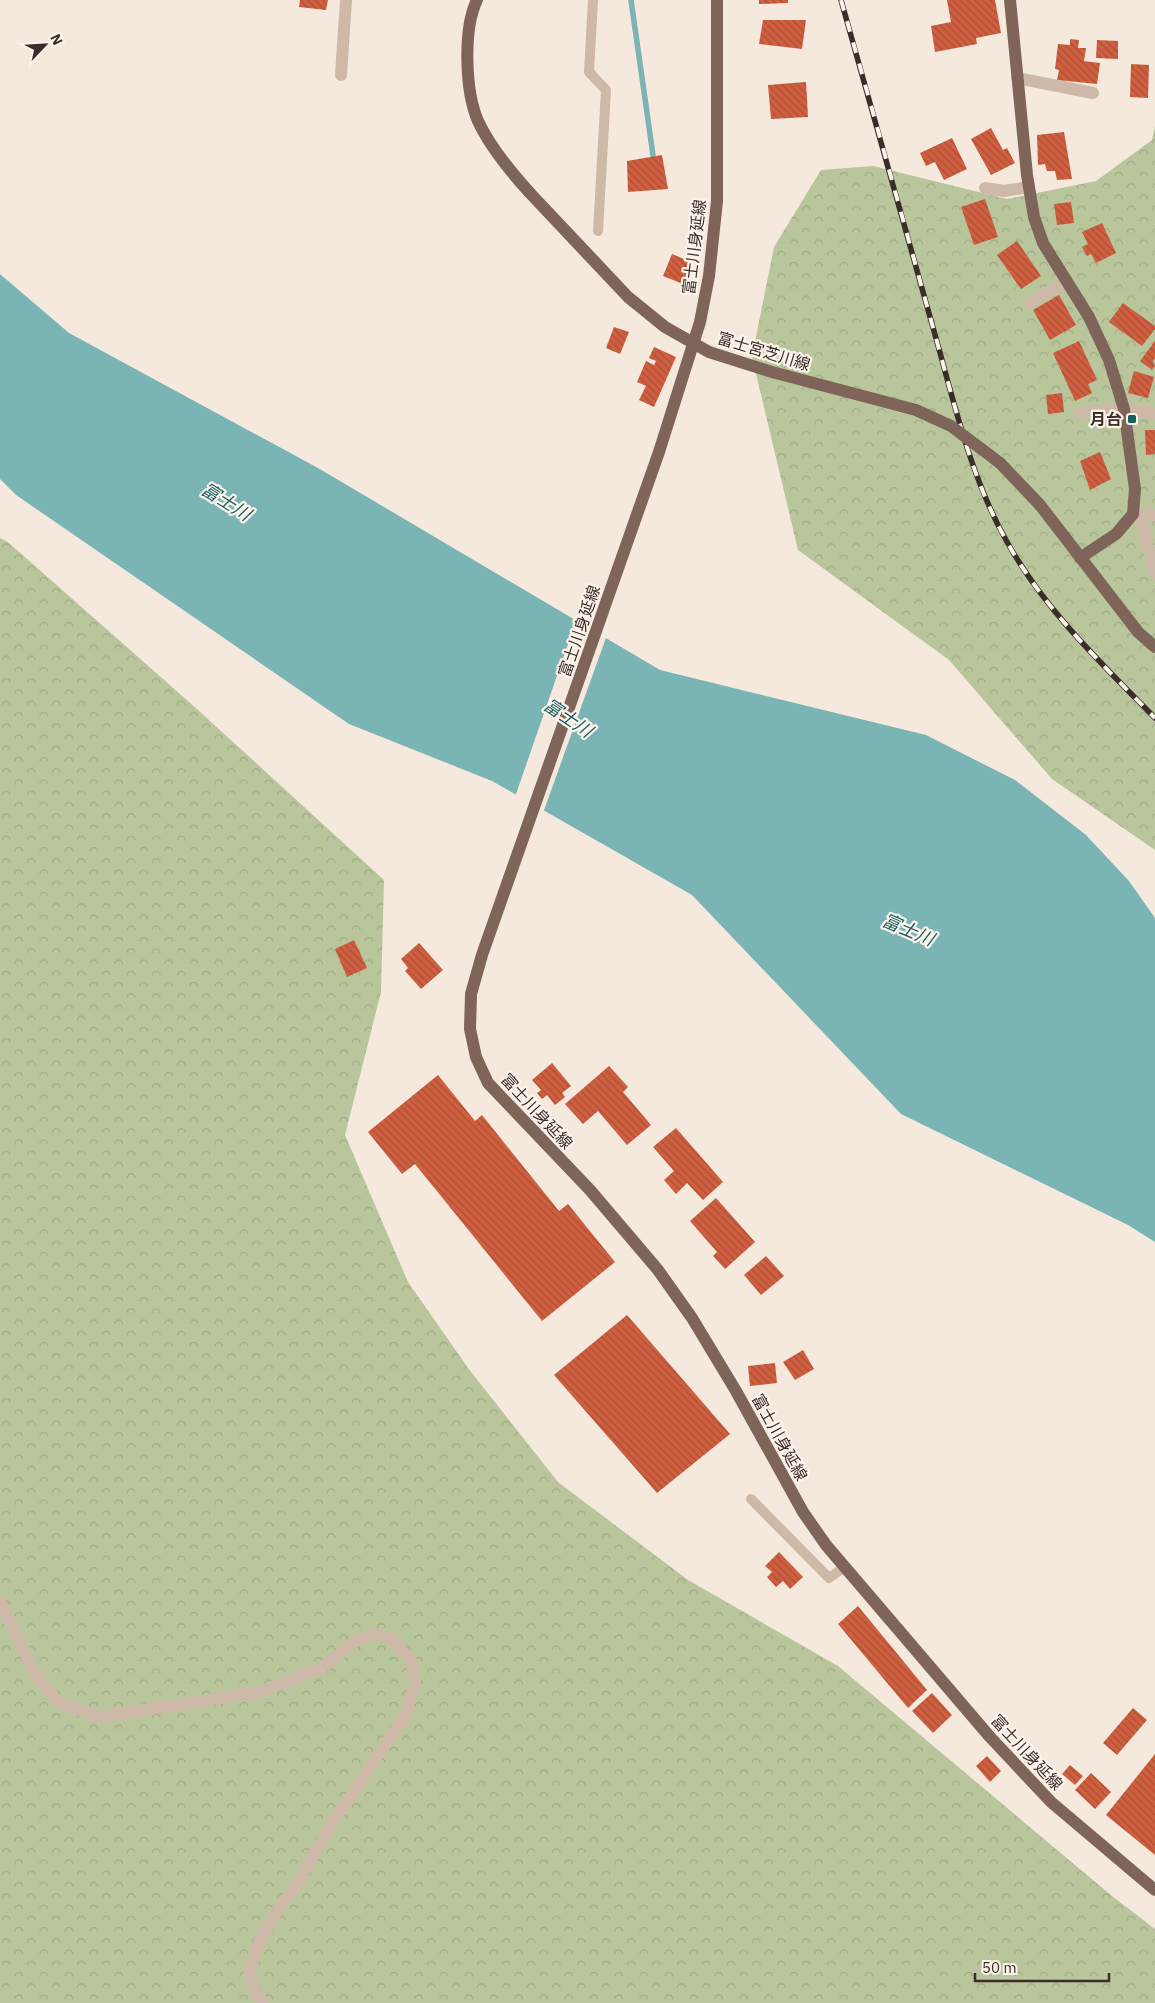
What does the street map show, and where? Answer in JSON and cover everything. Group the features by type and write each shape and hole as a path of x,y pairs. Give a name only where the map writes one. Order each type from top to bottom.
{"main road":[{"name":"富士宮芝川線","path":"477,0 468,31 468,75 478,120 504,163 628,297 665,327 709,352 772,372 916,410 951,426 1000,463 1040,505 1138,632 1155,647"},
{"name":"富士川身延線","path":"717,0 717,201 709,276 700,322 659,452 482,955 471,994 470,1030 476,1057 488,1084 590,1190 658,1270 692,1318 803,1512 845,1567 990,1737 1051,1802 1155,1890"},
{"path":"1010,0 1029,187 1034,217 1042,243 1089,317 1109,360 1124,409 1135,489 1133,514 1116,534 1080,558"}],"street":[{"path":"341,75 346,0"},
{"path":"1017,78 1093,93"},
{"path":"986,188 1004,191 1029,187"},
{"path":"1031,302 1067,282"},
{"path":"1079,414 1124,409 1155,413"},
{"path":"1133,514 1155,515"},
{"path":"1133,514 1143,525 1155,574"},
{"path":"0,1601 35,1674 59,1703 99,1717 260,1692 323,1667 353,1643 370,1634 390,1637 411,1660 415,1684 405,1716 334,1820 296,1885 273,1917 259,1942 249,1971 257,1996 263,2003"}],"lane":[{"path":"593,0 589,72 606,90 598,231"},
{"path":"751,1499 829,1578 845,1567"}],"green space":[{"path":"1155,125 1155,850 1052,779 949,660 798,550 752,357 774,247 821,170 873,166 1007,199 1096,181 1152,140"},
{"path":"0,538 9,543 197,709 384,880 381,992 345,1135 408,1282 468,1368 558,1482 688,1580 838,1666 1112,1896 1155,1929 1155,2003 0,2003"}],"water":[{"name":"富士川","path":"0,274 69,333 318,468 660,670 926,735 1015,780 1086,835 1129,881 1155,918 1155,1242 1128,1225 901,1114 692,895 492,781 349,724 16,495 0,479"}],"pier":[{"path":"577,618 607,635 543,813 515,797"}],"building":[{"path":"300,0 328,0 326,10 299,7"},
{"path":"759,0 788,0 788,3 759,4"},
{"path":"947,0 995,0 1001,33 976,38 977,44 935,52 931,26 951,22"},
{"path":"763,20 806,20 802,49 759,44"},
{"path":"1070,39 1079,40 1078,48 1086,48 1084,61 1100,63 1097,84 1057,80 1059,70 1055,69 1058,44 1070,45"},
{"path":"1097,40 1118,41 1118,59 1096,58"},
{"path":"1131,64 1149,65 1148,98 1130,97"},
{"path":"806,82 808,117 771,119 768,85"},
{"path":"991,128 1003,150 1007,148 1015,163 991,175 971,139"},
{"path":"1064,132 1072,179 1057,180 1055,171 1047,171 1045,164 1038,165 1037,135"},
{"path":"952,138 967,169 944,180 935,162 926,166 920,153"},
{"path":"662,155 668,189 628,192 627,161"},
{"path":"985,199 998,237 974,245 961,207"},
{"path":"1071,202 1074,223 1057,225 1054,204"},
{"path":"1102,223 1116,253 1096,263 1091,254 1087,256 1082,247 1088,244 1082,232"},
{"path":"1017,241 1041,276 1021,289 997,255"},
{"path":"672,254 691,262 683,284 663,276"},
{"path":"1059,295 1076,325 1050,340 1033,310"},
{"path":"1123,303 1155,326 1155,329 1142,346 1109,322"},
{"path":"614,327 629,332 620,354 606,348"},
{"path":"1079,341 1097,380 1088,384 1092,393 1075,401 1053,353"},
{"path":"1155,341 1155,358 1153,361 1155,366 1152,370 1140,361"},
{"path":"654,347 676,357 654,407 639,400 646,386 637,382 646,361 654,365 656,361 649,358"},
{"path":"1134,371 1154,377 1148,398 1128,393"},
{"path":"1062,393 1064,412 1048,414 1046,395"},
{"path":"1145,430 1155,430 1155,454 1146,455"},
{"path":"1100,452 1111,479 1090,490 1080,461"},
{"path":"354,940 367,968 347,977 335,949"},
{"path":"419,943 443,970 421,989 405,971 408,968 401,959"},
{"path":"552,1063 571,1086 562,1093 565,1097 555,1105 547,1095 542,1099 537,1093 541,1090 532,1080"},
{"path":"609,1066 628,1087 623,1092 651,1125 627,1145 598,1111 583,1124 565,1104"},
{"path":"438,1075 475,1121 482,1115 559,1211 568,1204 615,1262 542,1321 415,1164 402,1174 368,1132"},
{"path":"676,1128 723,1182 703,1200 687,1183 676,1194 664,1180 674,1171 653,1147"},
{"path":"716,1198 755,1242 725,1269 713,1256 717,1252 690,1221"},
{"path":"766,1256 784,1276 761,1295 744,1275"},
{"path":"627,1315 730,1434 657,1493 554,1375"},
{"path":"803,1350 814,1369 795,1380 783,1362"},
{"path":"775,1363 777,1383 750,1386 748,1366"},
{"path":"779,1552 803,1577 790,1589 783,1581 776,1587 767,1577 772,1572 765,1566"},
{"path":"858,1606 927,1690 908,1708 838,1624"},
{"path":"932,1693 952,1715 933,1733 912,1711"},
{"path":"1133,1708 1147,1720 1117,1755 1103,1743"},
{"path":"1155,1754 1155,1855 1106,1815"},
{"path":"987,1756 1001,1771 990,1782 976,1766"},
{"path":"1070,1765 1083,1776 1075,1785 1062,1774"},
{"path":"1091,1773 1111,1792 1095,1809 1075,1790"}],"waterway":[{"path":"631,0 653,155"}],"railway":[{"path":"841,0 963,435 993,515 1021,565 1055,612 1155,718"}],"place":[{"name":"月台","path":"1132,419"}]}
